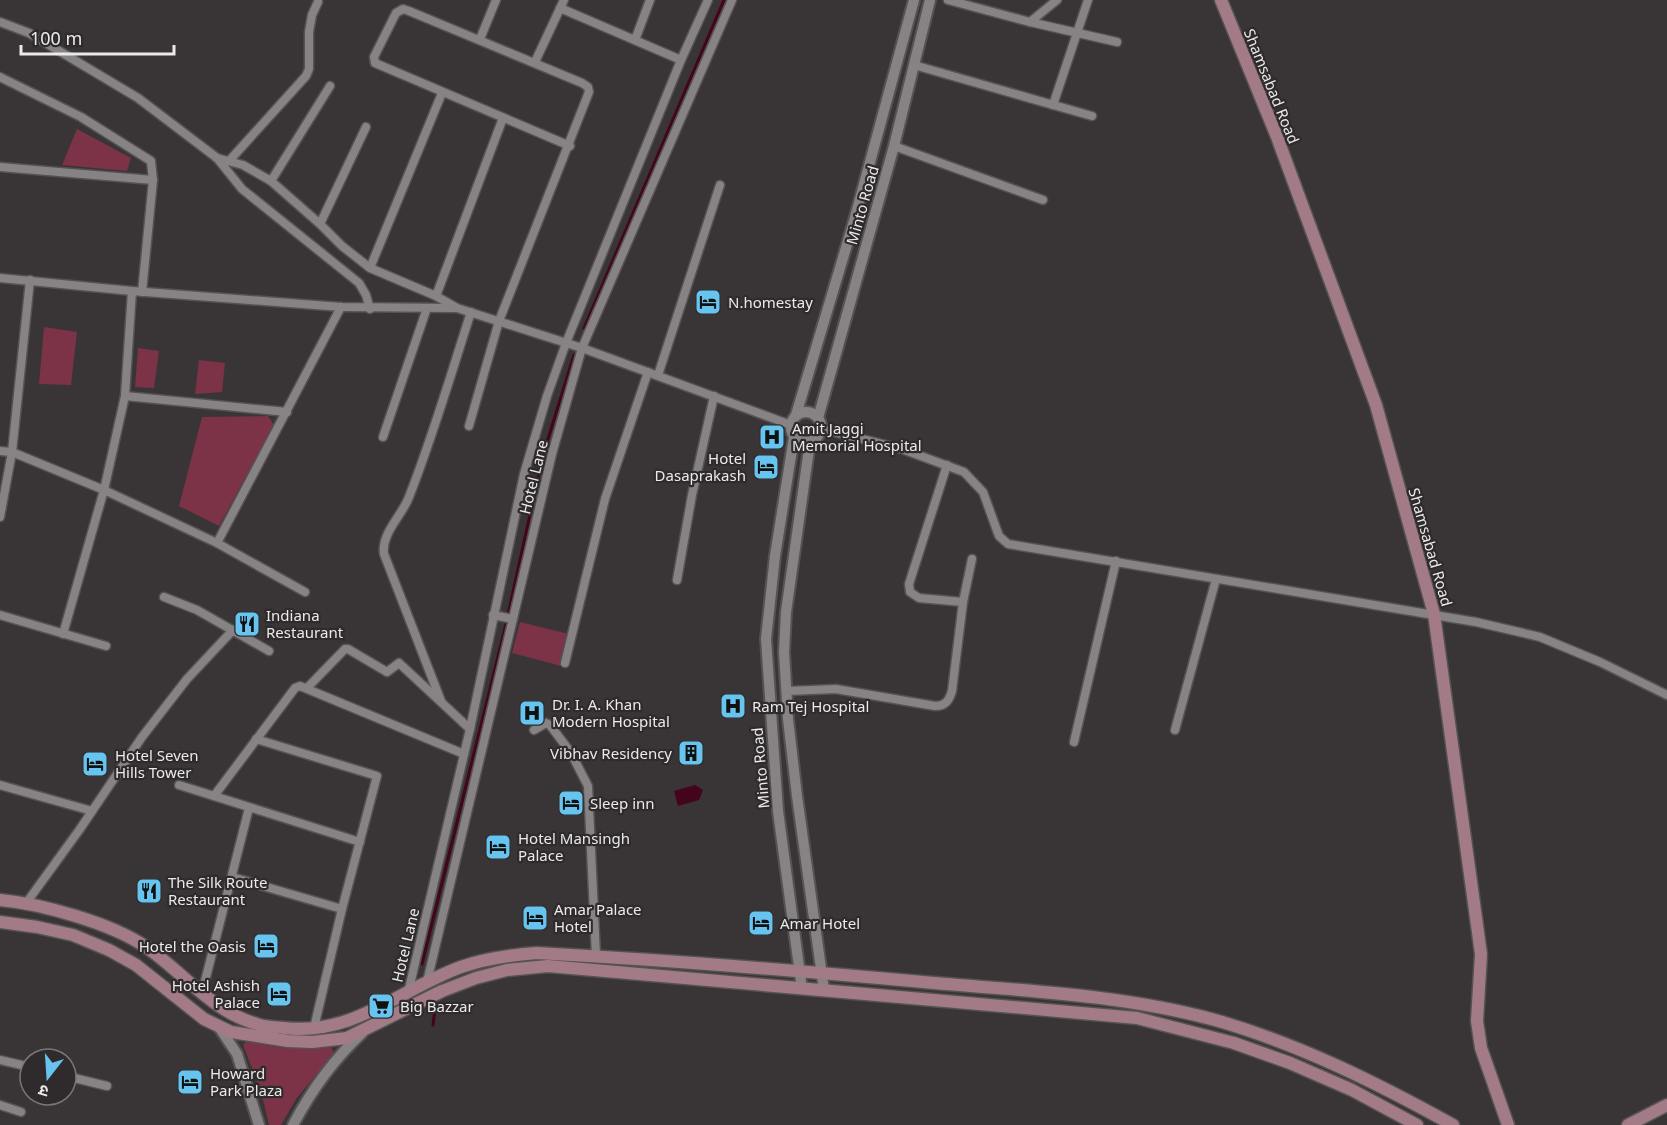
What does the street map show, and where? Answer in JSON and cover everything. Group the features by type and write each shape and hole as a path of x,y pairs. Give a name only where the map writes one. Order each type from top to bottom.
{"main road":[{"name":"Shamsabad Road","path":"1221,0 1277,137 1376,405 1434,614 1481,954 1477,1021 1481,1047 1508,1125"},
{"path":"0,900 27,902 78,917 145,946 202,993 231,1013 257,1024 287,1029 336,1025 362,1016 427,982 462,967 497,957 537,953 820,973 1115,999 1178,1011 1252,1032 1357,1074 1453,1125"},
{"path":"0,922 73,935 109,950 136,965 204,1019 219,1027 231,1032 288,1041 312,1042 347,1038 442,991 476,978 507,969 548,966 1137,1018 1234,1043 1290,1062 1352,1090 1417,1125"},
{"path":"1628,1125 1667,1105"}],"street":[{"path":"480,39 496,0"},
{"path":"635,40 651,0"},
{"name":"Hotel Lane","path":"407,994 470,729 524,474 547,396 566,343 681,60 708,0"},
{"name":"Hotel Lane","path":"427,982 552,454 582,348 732,0"},
{"name":"Minto Road","path":"793,420 854,221 914,0"},
{"name":"Minto Road","path":"818,417 894,146 930,0"},
{"path":"948,0 1117,42"},
{"path":"1030,22 1058,0"},
{"path":"1053,105 1088,0"},
{"path":"229,161 306,76 309,69 310,25 319,1"},
{"path":"535,62 562,4 681,60"},
{"path":"469,426 499,321 570,146 588,98 588,87 480,39 399,9 374,57 375,63 570,146"},
{"path":"0,22 29,33 100,74 138,98 217,158 242,189 359,283 370,309"},
{"path":"914,65 1092,116"},
{"path":"0,77 81,117 150,159 153,180 142,292"},
{"path":"271,181 330,86"},
{"path":"370,268 442,93"},
{"path":"436,296 503,118"},
{"path":"320,224 366,127"},
{"path":"894,146 1043,200"},
{"path":"217,158 243,165 271,181 342,246 370,268 436,296 457,308 582,348 714,396 793,420 807,412 818,417 822,429 820,435 810,442 794,437 793,420"},
{"path":"0,167 153,180"},
{"path":"658,375 720,185"},
{"path":"0,278 142,292 370,309 457,308"},
{"path":"0,518 12,452 30,280"},
{"path":"63,634 104,490 125,396 132,291"},
{"path":"217,543 341,307"},
{"path":"383,437 427,308"},
{"path":"441,702 384,554 383,545 389,531 404,509 429,446 471,312"},
{"path":"565,663 605,499 648,372"},
{"path":"125,396 287,412"},
{"path":"677,580 692,495 714,396"},
{"path":"822,429 902,449 964,472 983,492 999,536 1008,544 1397,610 1434,614 1540,637 1600,662 1667,695"},
{"name":"Minto Road","path":"794,437 775,556 766,639 777,801 802,989"},
{"path":"810,442 786,612 784,652 797,798 824,990"},
{"path":"0,451 12,452 104,490 217,543 305,592"},
{"path":"947,465 909,584 910,592 919,598 963,602"},
{"path":"787,691 836,689 941,706 947,702 952,691 963,602 972,559"},
{"path":"1074,742 1116,561"},
{"path":"1174,730 1216,579"},
{"path":"164,597 197,610 269,651"},
{"path":"0,615 106,646"},
{"path":"493,615 513,619"},
{"path":"27,902 142,737 186,679 233,630"},
{"path":"307,688 345,649 348,649 387,672 399,663 470,729"},
{"path":"214,796 295,688 300,686 464,754"},
{"path":"534,730 546,723 550,725 571,753 588,786 596,956"},
{"path":"256,738 377,776 314,1028"},
{"path":"179,785 360,842"},
{"path":"0,786 92,811"},
{"path":"456,787 472,790"},
{"path":"777,801 797,798"},
{"path":"202,993 249,808"},
{"path":"232,877 342,909"},
{"path":"219,1027 237,1054 259,1125"},
{"path":"293,1125 312,1091 343,1051 364,1030"},
{"path":"0,1060 18,1064"},
{"path":"78,1079 107,1086"},
{"path":"0,1106 21,1113"}],"shaded area":[{"path":"77,129 131,158 127,171 62,165"},
{"path":"44,327 77,332 71,385 39,384"},
{"path":"138,348 159,351 154,388 135,387"},
{"path":"199,360 225,363 222,392 195,394"},
{"path":"268,416 274,425 219,526 179,506 202,417"},
{"path":"520,622 569,634 561,666 512,653"},
{"path":"695,785 703,790 699,800 678,806 674,791"},
{"path":"247,1041 289,1048 331,1047 334,1053 296,1099 281,1125 269,1125 261,1091 243,1045"}],"waterway":[{"path":"584,328 724,0"},
{"path":"422,964 506,624 543,455 574,355"},
{"path":"433,1025 435,1009"}],"place":[{"name":"N.homestay","path":"708,302"},
{"name":"Amit Jaggi Memorial Hospital","path":"772,437"},
{"name":"Hotel Dasaprakash","path":"766,467"},
{"name":"Indiana Restaurant","path":"247,624"},
{"name":"Ram Tej Hospital","path":"733,706"},
{"name":"Dr. I. A. Khan Modern Hospital","path":"532,713"},
{"name":"Vibhav Residency","path":"691,753"},
{"name":"Hotel Seven Hills Tower","path":"95,764"},
{"name":"Sleep inn","path":"571,803"},
{"name":"Hotel Mansingh Palace","path":"498,847"},
{"name":"The Silk Route Restaurant","path":"149,891"},
{"name":"Amar Palace Hotel","path":"535,918"},
{"name":"Amar Hotel","path":"761,923"},
{"name":"Hotel the Oasis","path":"266,946"},
{"name":"Hotel Ashish Palace","path":"279,994"},
{"name":"Big Bazzar","path":"381,1006"},
{"name":"Howard Park Plaza","path":"190,1082"}]}
